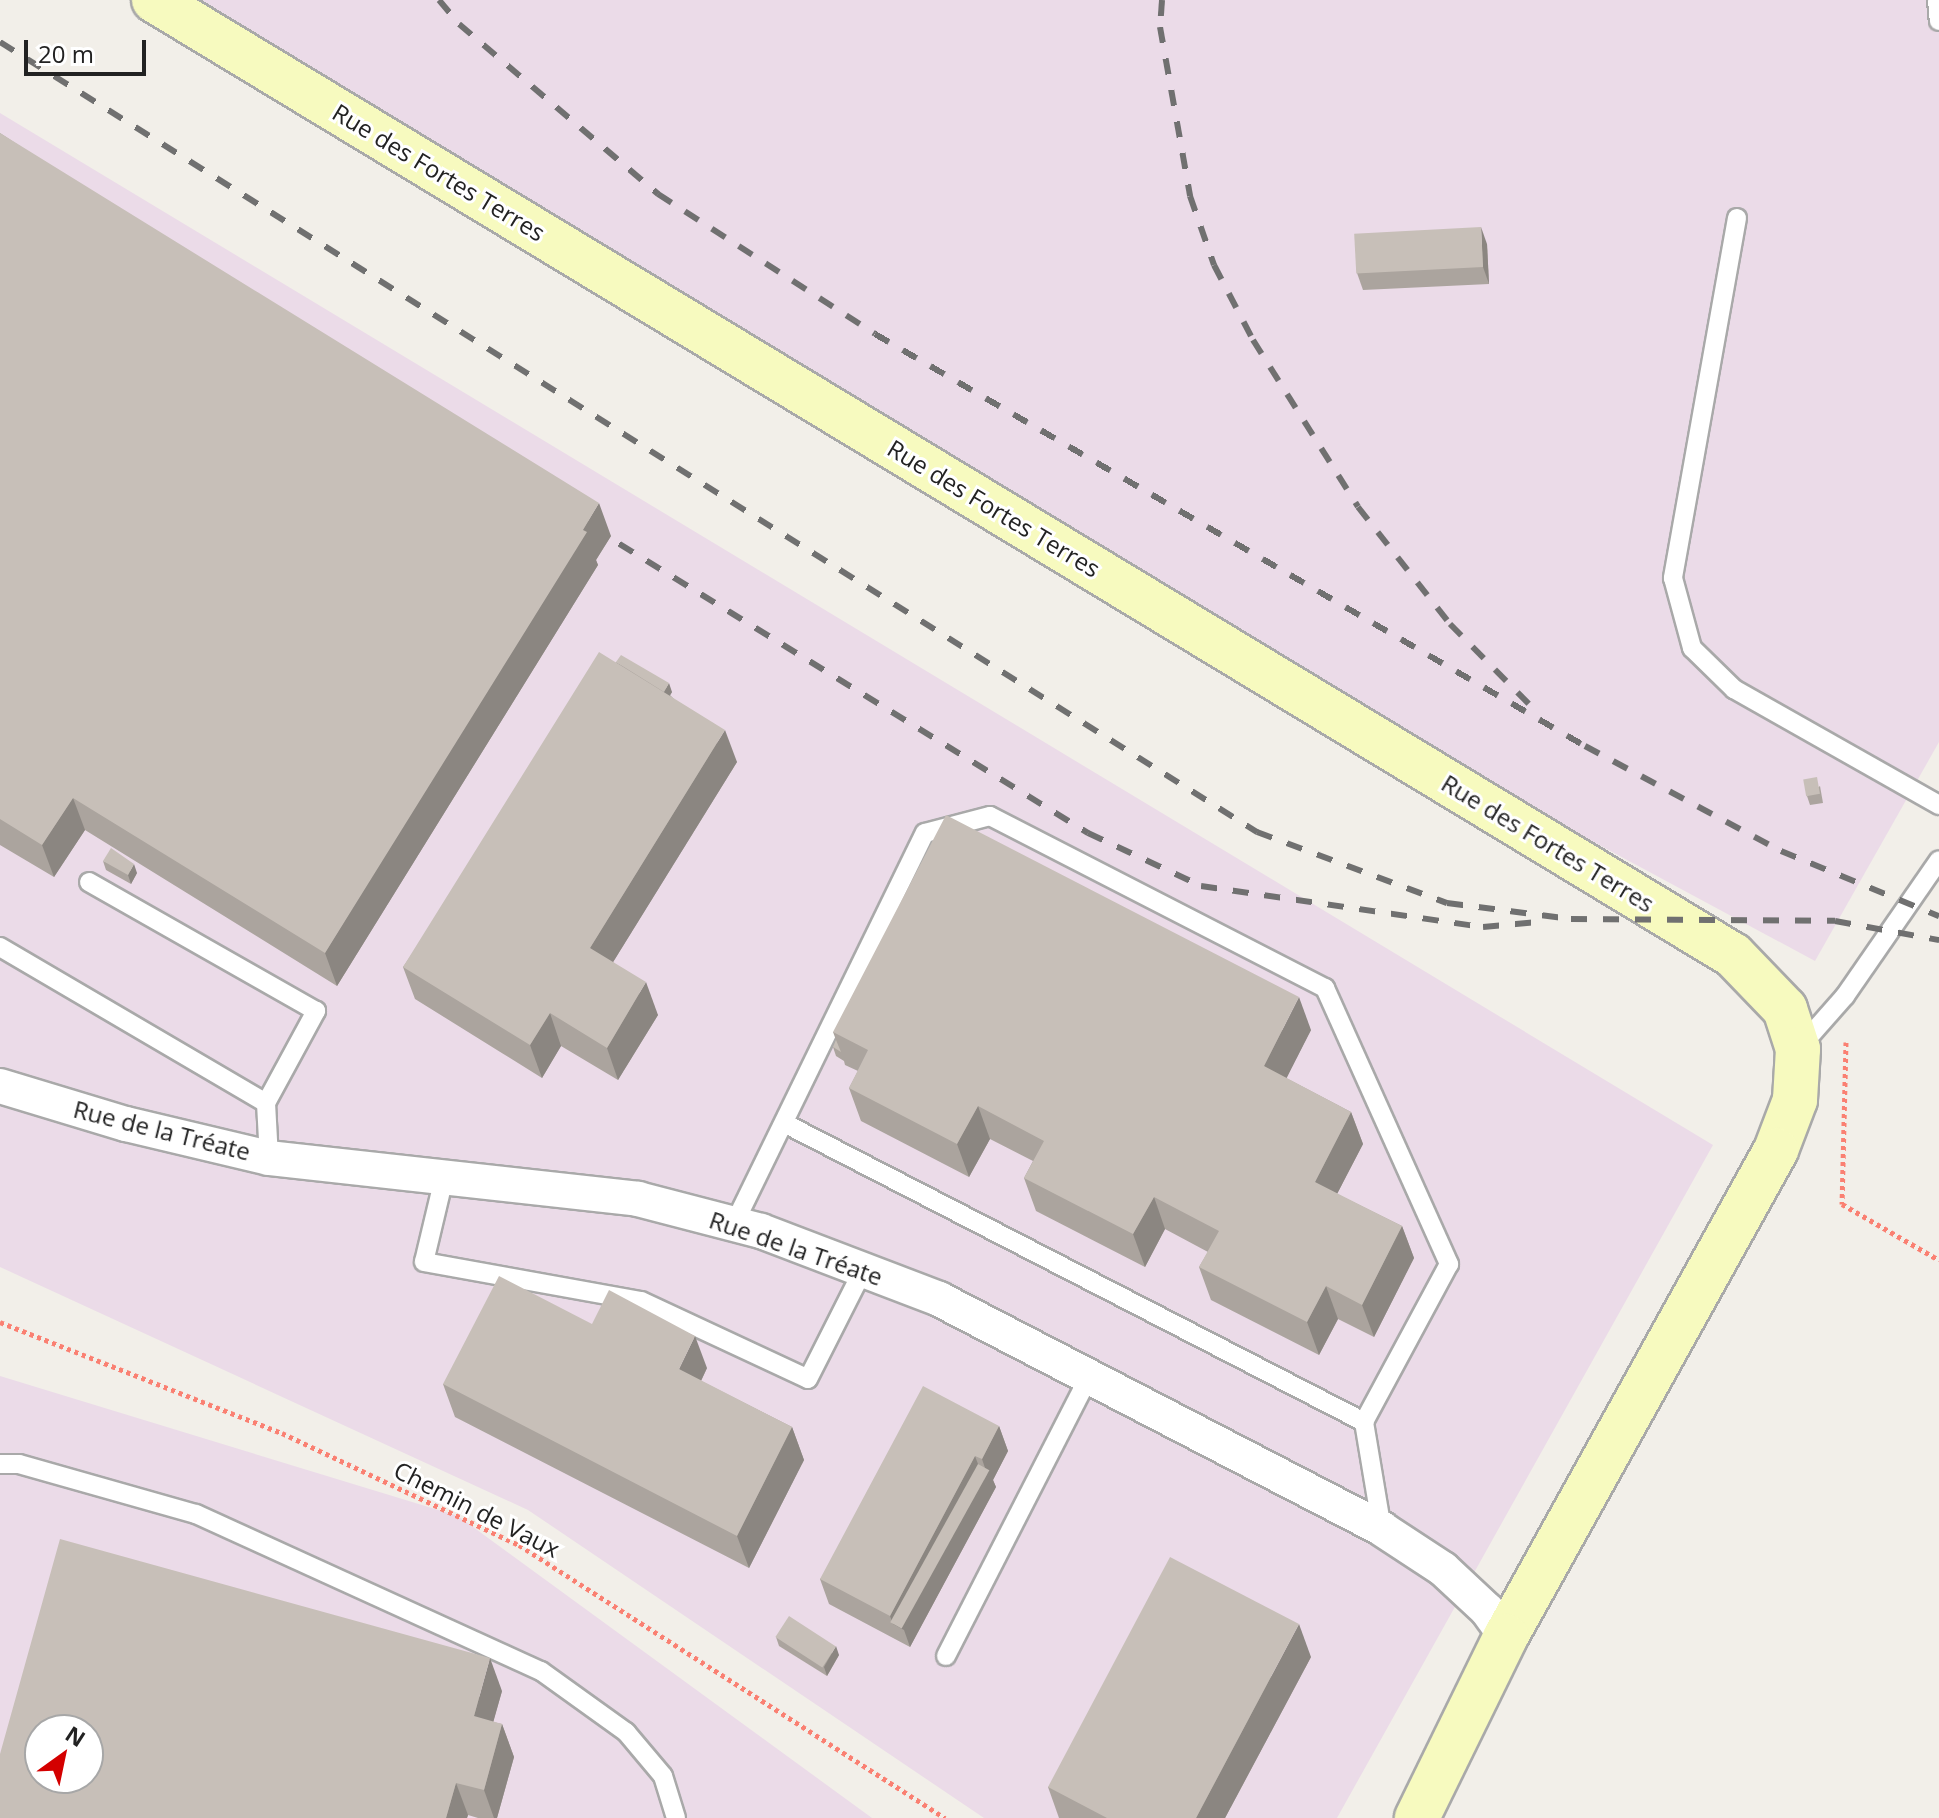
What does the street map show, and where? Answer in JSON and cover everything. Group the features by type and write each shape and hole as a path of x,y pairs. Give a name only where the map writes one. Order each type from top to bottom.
{"street":[{"name":"Rue des Fortes Terres","path":"154,0 1733,955 1785,1009 1798,1049"},
{"path":"1417,1818 1506,1636 1776,1150 1795,1100 1798,1049"},
{"name":"Rue de la Tréate","path":"0,1086 126,1124 269,1158 638,1199 734,1224 863,1270 939,1299 1382,1529 1443,1569 1487,1610 1506,1636"}],"lane":[{"path":"1937,0 1939,21"},
{"path":"1737,218 1673,578 1692,648 1734,689 1939,805"},
{"path":"734,1224 925,833 990,816 1325,988 1449,1264 1364,1422 1382,1529"},
{"path":"1798,1049 1845,996 1939,860"},
{"path":"89,882 316,1011 266,1103 269,1158"},
{"path":"0,947 266,1103"},
{"path":"784,1123 1364,1422"},
{"path":"444,1178 424,1262 641,1301 808,1379 863,1270"},
{"path":"946,1656 1088,1378"},
{"path":"0,1464 19,1464 196,1514 541,1671 626,1732 663,1776 676,1818"}],"path":[{"path":"1845,996 1842,1204 1939,1260"},
{"name":"Chemin de Vaux","path":"0,1322 282,1433 519,1545 945,1818"}],"shaded area":[{"path":"179,0 1939,0 1939,742 1815,961 1268,667"},
{"path":"0,113 1713,1145 1337,1818 984,1818 528,1510 0,1267"},
{"path":"0,1376 458,1516 872,1818 0,1818"}],"building":[{"path":"0,133 599,503 583,530 587,532 325,953 73,798 42,845 0,819"},
{"path":"1481,227 1483,267 1356,274 1354,234"},
{"path":"599,652 725,730 590,948 646,982 607,1048 550,1013 530,1045 403,967"},
{"path":"621,655 669,683 664,692 616,662"},
{"path":"1817,777 1820,794 1806,796 1803,779"},
{"path":"946,815 1299,997 1264,1066 1351,1112 1315,1182 1402,1226 1362,1305 1326,1286 1307,1322 1199,1267 1219,1231 1154,1197 1133,1234 1024,1178 1044,1141 978,1106 957,1144 849,1088 868,1050 833,1032"},
{"path":"111,848 134,864 128,875 103,861"},
{"path":"499,1276 592,1324 609,1290 695,1336 679,1369 792,1427 737,1536 443,1384"},
{"path":"923,1386 999,1426 982,1459 975,1456 890,1616 820,1579"},
{"path":"978,1464 989,1470 902,1629 890,1622"},
{"path":"60,1539 490,1658 474,1716 502,1724 484,1790 456,1783 446,1818 0,1818 0,1754"},
{"path":"1170,1557 1299,1624 1196,1818 1107,1818 1048,1787"},
{"path":"789,1616 836,1646 822,1667 775,1637"}],"railway":[{"path":"439,0 459,24 658,194 875,334 1585,746 1781,851 1939,916"},
{"path":"1162,0 1160,27 1190,196 1214,265 1253,340 1358,507 1450,624 1530,705"},
{"path":"0,42 1257,832 1447,903 1571,919 1835,921 1939,940"},
{"path":"592,527 1088,833 1201,886 1483,927 1538,922"}]}
